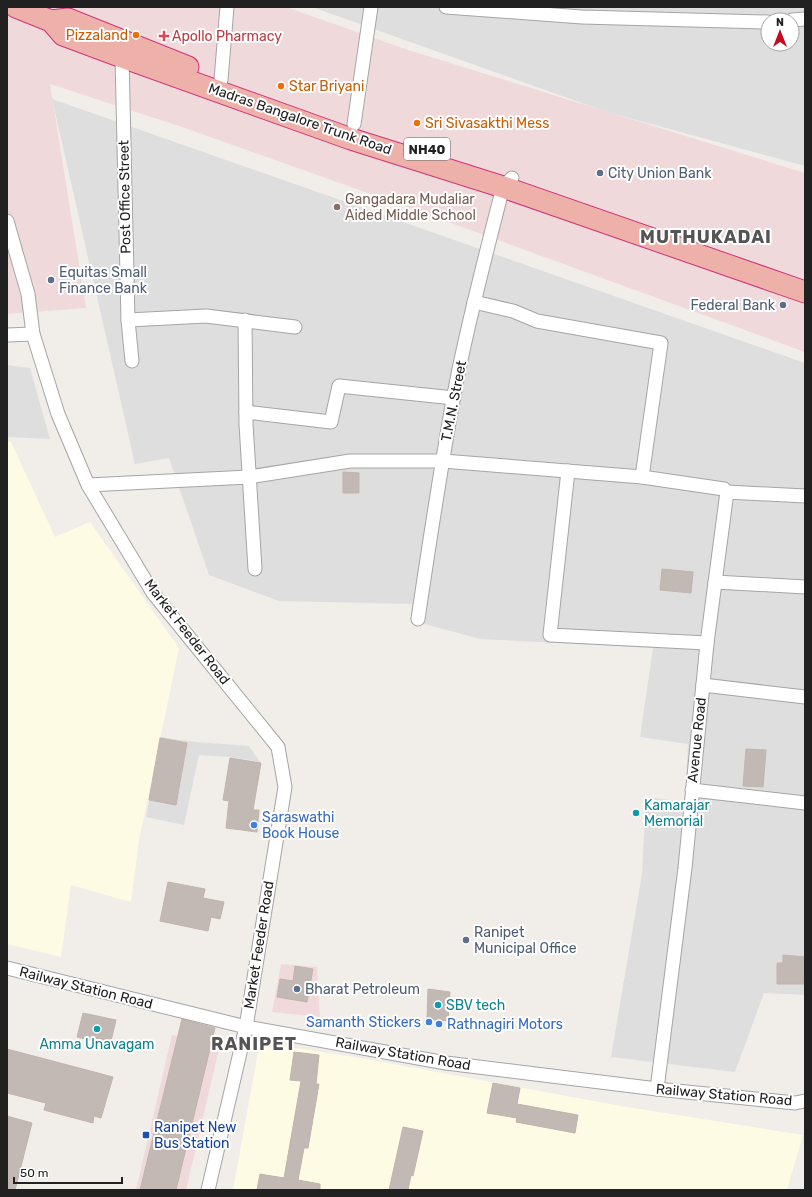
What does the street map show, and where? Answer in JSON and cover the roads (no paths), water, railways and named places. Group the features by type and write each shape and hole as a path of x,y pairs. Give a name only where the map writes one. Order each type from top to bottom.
{"highway":[{"name":"Madras Bangalore Trunk Road","path":"16,7 68,18 219,86 351,139 388,142"},
{"name":"Madras Bangalore Trunk Road","path":"52,14 63,35 122,57 354,124 388,142 805,278"},
{"name":"Madras Bangalore Trunk Road","path":"508,182 805,292"}],"street":[{"path":"219,86 227,7"},
{"path":"354,124 371,7"},
{"path":"446,7 582,17 760,22"},
{"name":"Post Office Street","path":"122,57 128,320 132,361"},
{"name":"T.M.N. Street","path":"418,619 454,398 474,302 508,182"},
{"name":"Market Feeder Road","path":"7,221 28,294 33,334 58,414 88,485 154,593 278,747 285,787 246,1027 208,1190"},
{"path":"474,302 513,311 537,321 661,343 642,477"},
{"path":"128,320 206,316 295,327"},
{"path":"245,320 246,412 255,568"},
{"path":"7,336 33,334"},
{"path":"246,412 331,422 339,386 454,398"},
{"path":"88,485 249,477 350,461 443,461 642,477 724,489 727,492 805,496"},
{"path":"568,471 550,635 706,643"},
{"name":"Avenue Road","path":"657,1089 684,868 706,643 727,492"},
{"path":"715,582 805,587"},
{"path":"703,685 805,697"},
{"path":"692,790 805,803"},
{"name":"Railway Station Road","path":"7,968 246,1027 446,1063 657,1089 802,1103"}],"place":[{"name":"Pizzaland","path":"136,35"},
{"name":"Apollo Pharmacy","path":"164,36"},
{"name":"Star Briyani","path":"281,86"},
{"name":"Sri Sivasakthi Mess","path":"417,123"},
{"name":"City Union Bank","path":"600,173"},
{"name":"Gangadara Mudaliar Aided Middle School","path":"337,207"},
{"name":"Equitas Small Finance Bank","path":"51,280"},
{"name":"Federal Bank","path":"783,305"},
{"name":"Kamarajar Memorial","path":"636,813"},
{"name":"Saraswathi Book House","path":"254,825"},
{"name":"Ranipet Municipal Office","path":"466,940"},
{"name":"Bharat Petroleum","path":"297,989"},
{"name":"SBV tech","path":"438,1005"},
{"name":"Samanth Stickers","path":"429,1022"},
{"name":"Rathnagiri Motors","path":"439,1024"},
{"name":"Amma Unavagam","path":"97,1029"},
{"name":"Ranipet New Bus Station","path":"146,1135"}],"district":[{"name":"MUTHUKADAI","path":"706,237"},
{"name":"RANIPET","path":"254,1044"}]}
